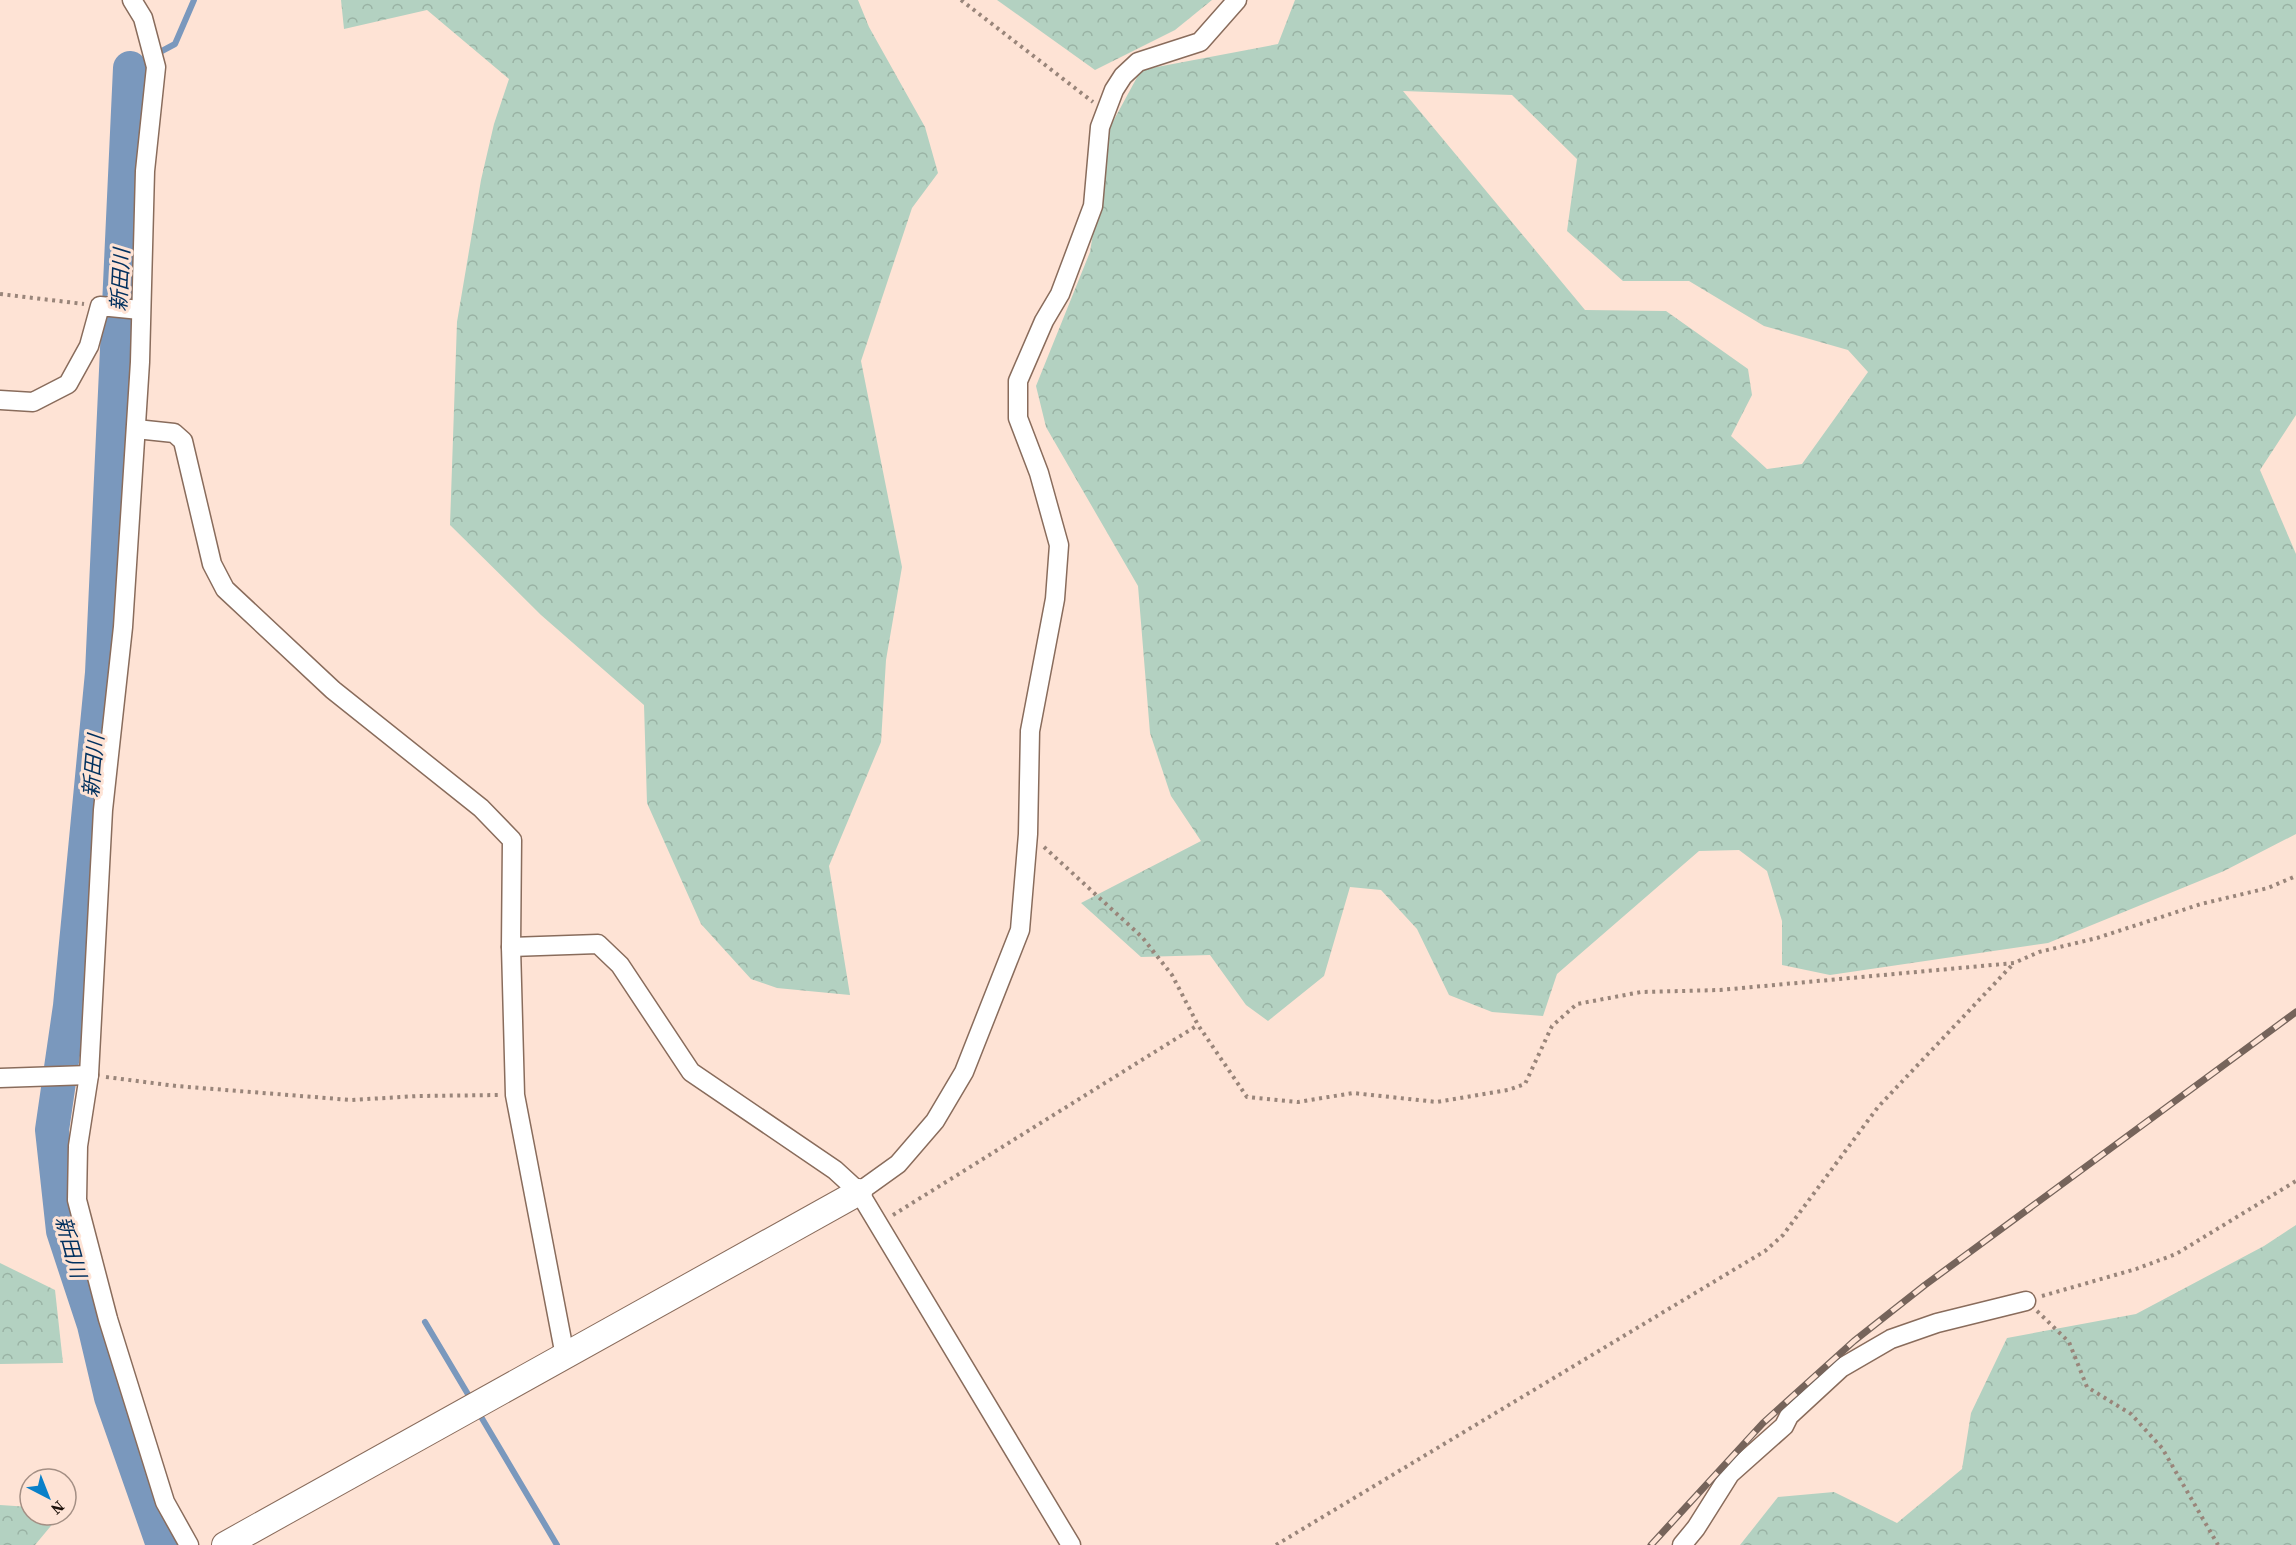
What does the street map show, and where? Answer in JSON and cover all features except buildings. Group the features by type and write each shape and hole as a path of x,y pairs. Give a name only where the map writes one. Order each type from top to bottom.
{"street":[{"path":"132,0 143,18 156,67 145,171 140,362 123,627 103,810 89,1075 78,1146 77,1200 108,1319 165,1502 189,1545"},
{"path":"225,1545 859,1192 898,1164 935,1121 964,1072 1020,930 1028,834 1030,731 1055,599 1059,545 1039,473 1018,418 1018,381 1044,321 1060,294 1093,206 1097,144 1106,111 1123,76 1138,62 1200,42 1237,0"},
{"path":"0,400 33,402 68,384 89,346 100,306 140,310"},
{"path":"136,429 174,433 183,441 212,564 225,589 333,690 481,808 512,840 511,946 515,1095 565,1356"},
{"path":"511,946 598,944 620,964 691,1072 835,1170 859,1192 1071,1545"},
{"path":"0,1078 89,1075"},
{"path":"1682,1545 1696,1528 1730,1474 1784,1426 1789,1416 1854,1359 1914,1329 2026,1301"}],"path":[{"path":"961,0 1106,111"},
{"path":"0,294 100,306"},
{"path":"1028,834 1096,893 1142,937 1172,975 1198,1025 1247,1097 1298,1102 1353,1093 1437,1102 1508,1090 1525,1084 1552,1026 1577,1004 1641,992 1720,990 2014,963 2039,952 2097,938 2201,904 2268,888 2296,876"},
{"path":"1276,1545 1765,1251 1783,1235 1878,1107 2014,963"},
{"path":"878,1224 1198,1025"},
{"path":"89,1075 176,1086 351,1100 418,1096 515,1095"},
{"path":"2026,1301 2136,1269 2176,1254 2296,1181"},
{"path":"2026,1301 2069,1342 2087,1387 2131,1414 2162,1448 2218,1545"}],"green space":[{"path":"341,0 858,0 869,27 925,127 938,173 912,208 861,361 902,567 886,660 881,742 829,866 850,995 777,988 751,979 701,924 647,803 644,705 541,615 450,525 457,322 481,180 494,124 509,79 427,10 344,29"},
{"path":"997,0 1212,0 1175,30 1095,70"},
{"path":"1295,0 2296,0 2296,415 2260,470 2296,554 2296,834 2224,871 2048,943 1830,975 1782,965 1782,921 1767,871 1739,850 1699,851 1557,974 1543,1016 1492,1012 1449,995 1417,929 1381,890 1350,887 1324,976 1268,1021 1246,1005 1210,955 1141,957 1081,903 1201,841 1171,796 1150,733 1138,586 1046,427 1036,386 1090,252 1110,127 1141,70 1278,44","holes":["1403,91 1512,95 1577,159 1567,231 1623,281 1689,281 1764,326 1848,350 1868,372 1802,464 1767,469 1731,436 1752,395 1748,369 1666,311 1585,310"]},
{"path":"2296,1225 2296,1545 1740,1545 1778,1497 1834,1492 1897,1523 1962,1469 1971,1413 2007,1338 2136,1314 2264,1246"},
{"path":"0,1263 55,1290 63,1363 0,1364"},
{"path":"0,1505 18,1506 18,1527 50,1527 35,1545 0,1545"}],"waterway":[{"name":"新田川","path":"130,68 175,44 194,0"},
{"name":"新田川","path":"130,68 102,673 70,1006 52,1130 63,1231 94,1325 111,1397 163,1545"},
{"path":"425,1322 472,1401"},
{"path":"477,1410 557,1545"}],"railway":[{"path":"1651,1545 1763,1423 1854,1341 1925,1285 2296,1012"}]}
